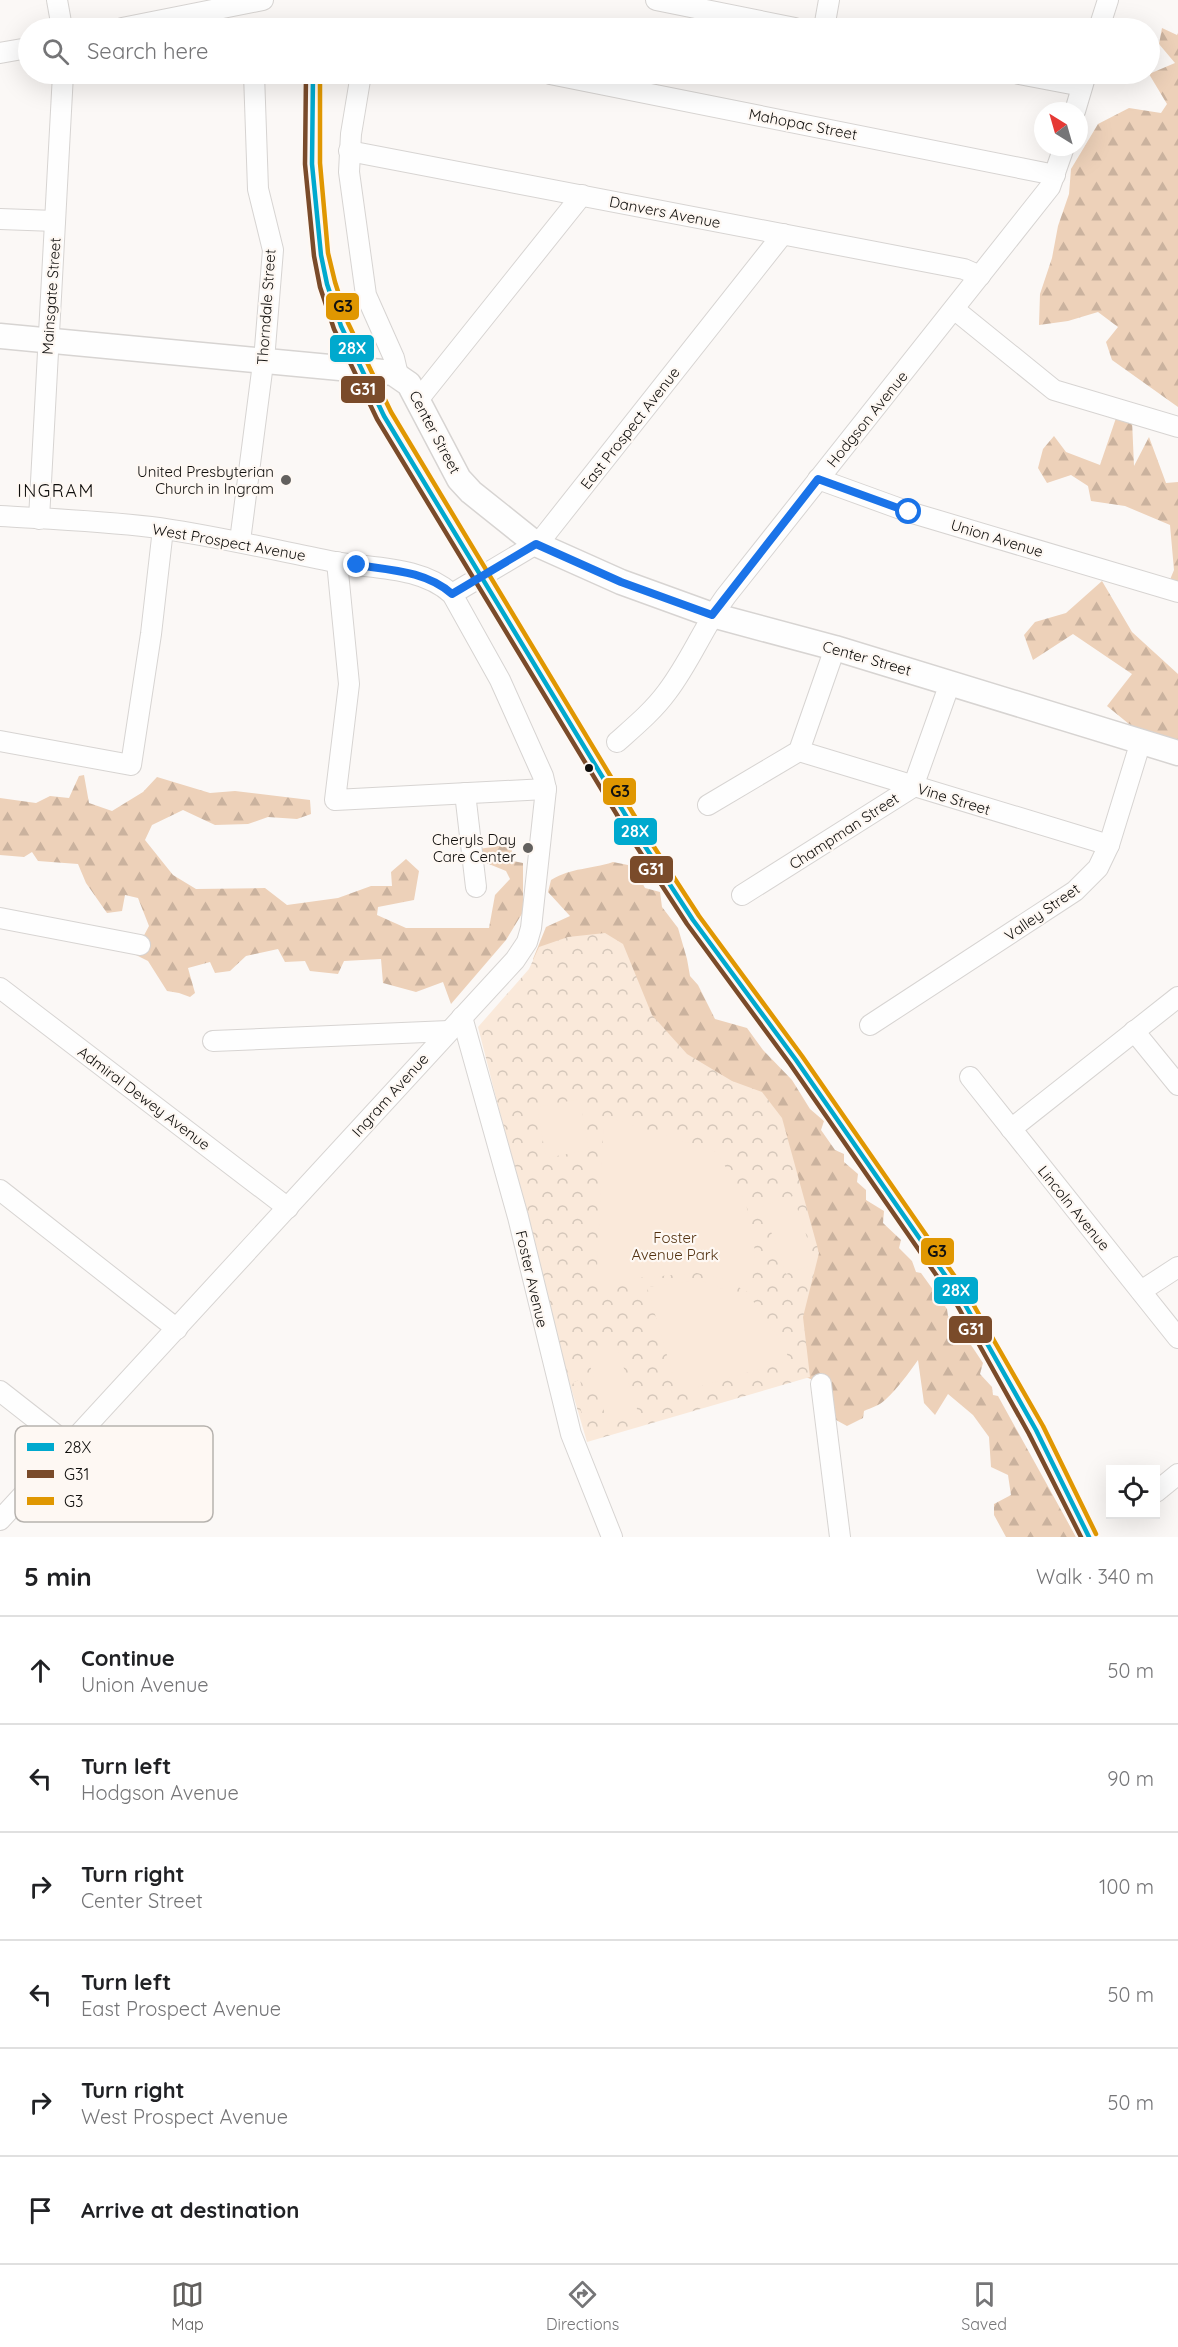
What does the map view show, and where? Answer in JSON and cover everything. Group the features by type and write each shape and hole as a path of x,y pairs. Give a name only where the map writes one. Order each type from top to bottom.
{"main road":[{"path":"0,336 321,365 392,374"},
{"name":"Center Street","path":"392,374 409,384 459,480 536,544 621,582 712,615 835,648 1178,753"}],"street":[{"path":"57,0 60,18"},
{"path":"172,18 263,0"},
{"path":"656,0 745,18"},
{"path":"826,18 829,0"},
{"path":"1103,18 1108,0"},
{"path":"0,53 18,50"},
{"name":"Mainsgate Street","path":"39,519 62,84"},
{"name":"Thorndale Street","path":"240,541 263,360 273,250 258,189 254,84"},
{"path":"359,84 349,151 349,172 363,282 369,302 394,358 392,374"},
{"name":"Mahopac Street","path":"600,84 1055,175"},
{"path":"1078,102 1083,84"},
{"name":"Danvers Avenue","path":"349,151 964,269 980,276"},
{"name":"Hodgson Avenue","path":"617,742 655,708 666,694 712,615 1050,187 1061,156"},
{"path":"418,400 582,195"},
{"path":"0,219 55,221"},
{"name":"East Prospect Avenue","path":"460,589 536,544 783,234"},
{"path":"954,309 1054,390 1178,427"},
{"name":"Union Avenue","path":"818,479 909,512 1178,592"},
{"name":"West Prospect Avenue","path":"0,516 128,524 240,541 337,562 419,575 442,585 460,589"},
{"path":"0,741 131,765 151,634 163,529"},
{"path":"337,562 349,684 335,800 546,789"},
{"name":"Ingram Avenue","path":"87,1426 516,960 527,942 531,928 546,789 543,776 460,589"},
{"path":"708,805 799,751 835,648"},
{"name":"Champman Street","path":"742,895 913,787 950,683"},
{"name":"Valley Street","path":"870,1025 1076,891 1098,868 1109,845 1141,741"},
{"name":"Vine Street","path":"799,751 1109,845"},
{"path":"465,793 476,887"},
{"path":"0,918 140,945"},
{"name":"Admiral Dewey Avenue","path":"0,988 288,1208"},
{"path":"1011,1129 1178,997"},
{"path":"213,1041 455,1024"},
{"name":"Foster Avenue","path":"455,1024 518,1217 571,1434 612,1537"},
{"path":"1134,1030 1177,1083"},
{"name":"Lincoln Avenue","path":"970,1077 1178,1338"},
{"path":"0,1190 177,1329"},
{"path":"1141,1291 1178,1267"},
{"path":"821,1384 840,1537"},
{"path":"0,1391 45,1426"},
{"path":"1160,1488 1178,1474"},
{"name":"Ingram Avenue","path":"0,1521 15,1504"}],"green space":[{"path":"1162,28 1177,35 1178,33 1178,407 1112,360 1106,342 1118,327 1098,312 1068,321 1039,325 1040,294 1069,194 1071,169 1079,156 1088,156 1088,141 1098,124 1129,108 1161,113 1167,104 1155,84 1160,84 1160,69 1175,63 1160,45"},
{"path":"1116,418 1132,420 1134,466 1149,437 1166,483 1178,482 1178,585 1169,582 1174,570 1170,525 1125,506 1091,501 1088,486 1071,475 1047,483 1038,468 1043,449 1054,436 1066,452 1100,465"},
{"path":"1102,581 1132,632 1178,674 1178,762 1107,706 1132,674 1073,634 1033,660 1024,635 1035,622 1066,613"},
{"path":"84,775 89,803 112,811 143,792 157,777 210,793 235,791 310,800 311,814 297,819 268,817 248,824 215,825 183,810 152,825 145,840 173,875 196,889 265,888 287,905 338,898 371,886 392,886 391,872 406,859 419,871 414,900 378,907 377,915 406,928 489,928 495,895 510,879 506,871 484,862 479,849 511,844 513,861 523,863 523,912 506,940 451,1004 443,982 416,992 383,983 381,959 344,961 338,974 310,971 305,961 285,962 278,949 246,956 230,971 215,973 210,962 188,968 195,993 190,997 167,991 148,961 134,954 149,926 138,898 125,895 122,911 107,913 86,883 78,864 38,861 32,852 24,857 0,855 0,798 36,803 50,796 69,798 79,776"},
{"path":"613,862 633,866 645,888 660,892 662,907 678,928 690,976 698,985 715,1019 747,1028 763,1050 792,1080 810,1109 824,1121 821,1130 835,1150 844,1154 844,1162 858,1174 857,1182 866,1190 866,1200 884,1211 883,1223 901,1240 899,1248 912,1261 916,1272 921,1273 947,1309 948,1316 959,1328 959,1337 967,1339 983,1363 980,1374 992,1387 993,1395 998,1396 1076,1537 1006,1537 994,1515 994,1504 1011,1495 1008,1475 991,1467 989,1437 973,1415 948,1394 935,1415 924,1403 918,1360 899,1386 885,1400 864,1411 863,1418 847,1426 836,1420 831,1382 822,1373 813,1380 801,1375 533,959 546,927 570,916 548,892 551,880 567,873"},
{"name":"Foster Avenue Park","path":"605,933 623,944 652,1015 687,1054 732,1081 762,1092 782,1118 819,1253 803,1317 810,1377 587,1442 564,1364 478,1027 529,969 539,947 568,937"},
{"path":"580,1099 589,1150 546,1158 537,1107"},
{"path":"604,1116 717,1152 746,1203 755,1251 751,1294 724,1279 697,1273 602,1281 597,1272"},
{"path":"793,1196 816,1264 786,1274 762,1206"},
{"path":"700,1280 753,1301 779,1339 790,1360 678,1393 647,1287"},
{"path":"617,1347 639,1415 608,1424 587,1356"},
{"path":"580,1380 590,1419 584,1421 573,1382"}],"transit line":[{"name":"G31","path":"306,84 305,164 314,256 320,287 334,329 377,419 631,838 687,924 790,1064 957,1305 1029,1434 1081,1537"},
{"name":"28X","path":"313,84 312,164 321,255 327,284 341,326 384,416 637,834 693,920 796,1060 963,1301 1036,1430 1089,1537"},
{"name":"G3","path":"320,84 320,163 328,253 348,323 391,412 643,830 699,916 802,1056 969,1297 1043,1426 1096,1534"}],"place":[{"name":"United Presbyterian Church in Ingram","path":"286,480"},
{"name":"Cheryls Day Care Center","path":"528,848"}],"district":[{"name":"INGRAM","path":"56,490"}],"route":[{"path":"357,565 419,575 442,585 452,594 536,544 621,582 712,615 818,479 909,512"}]}
